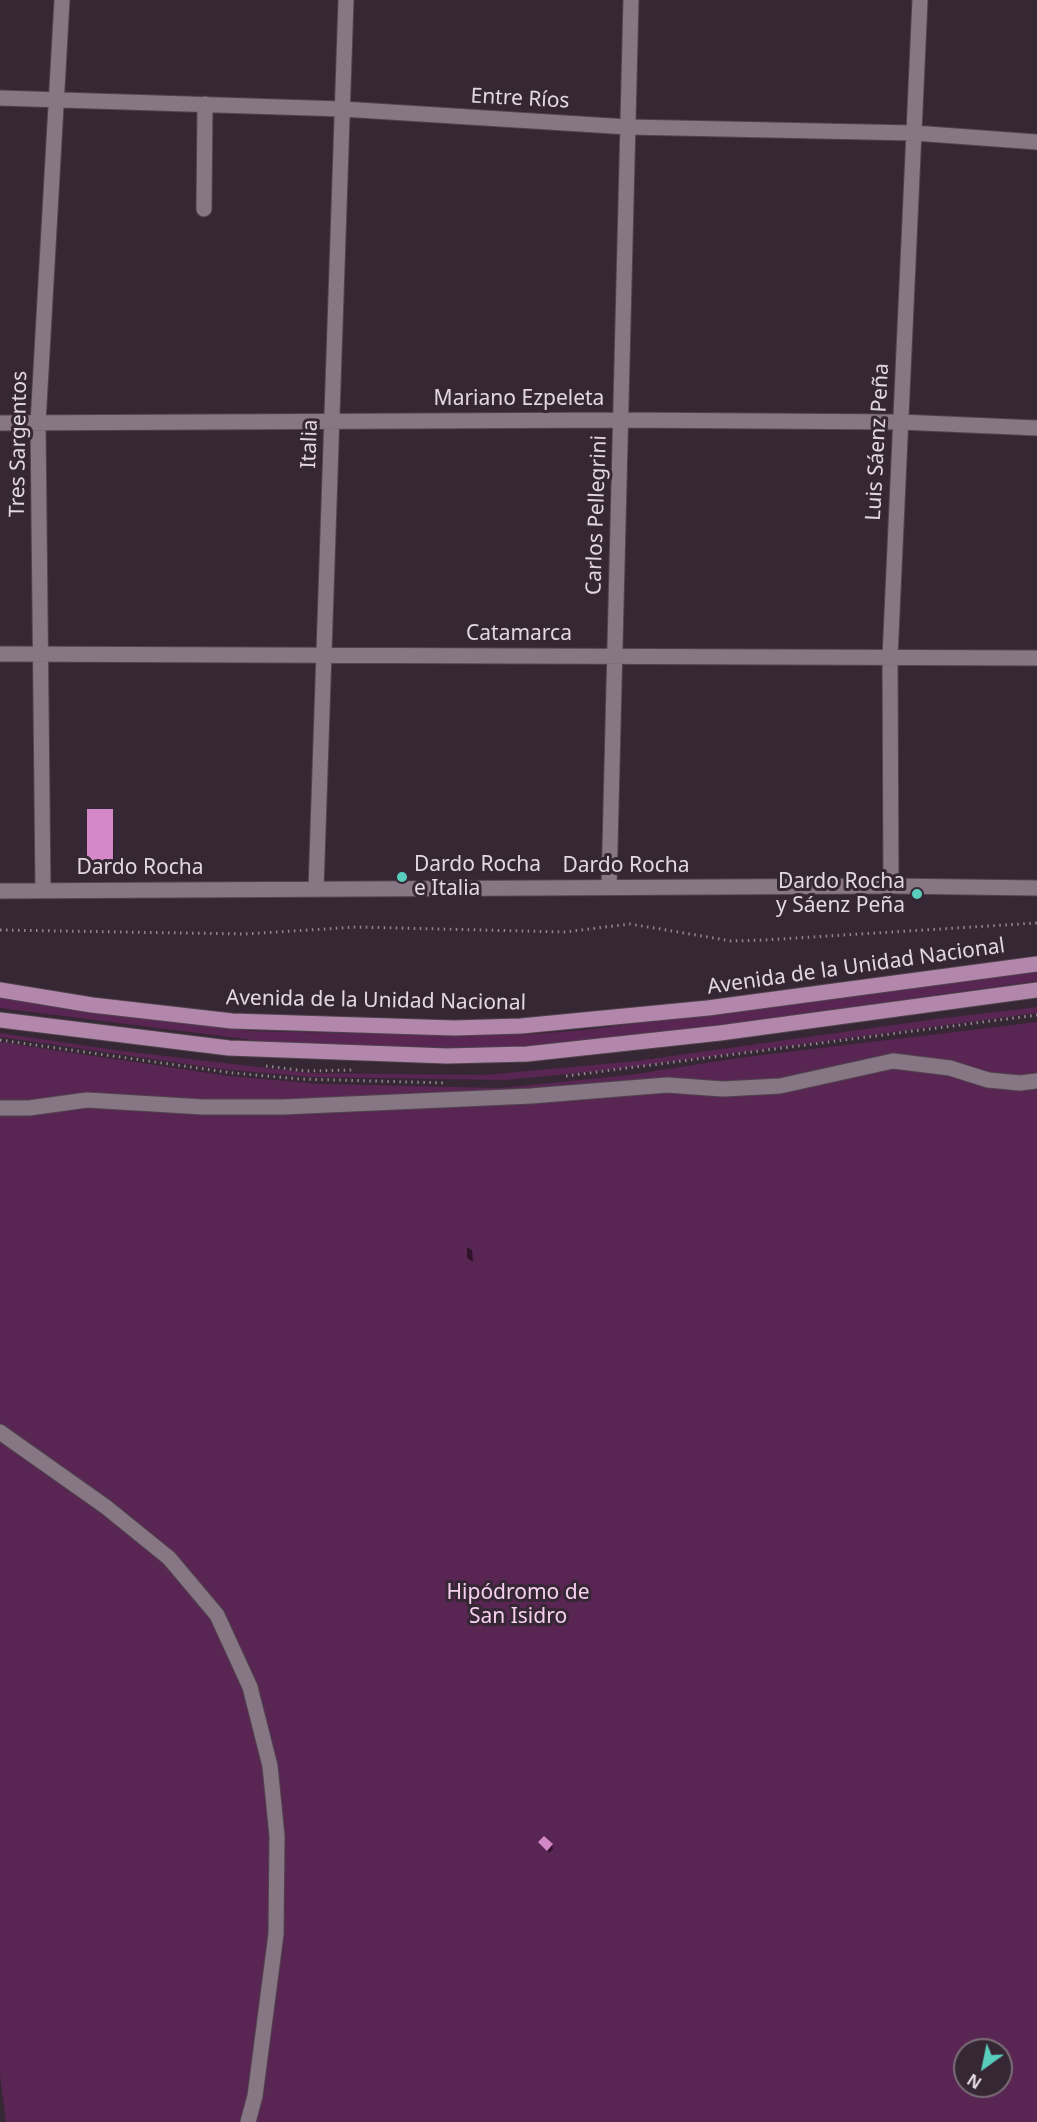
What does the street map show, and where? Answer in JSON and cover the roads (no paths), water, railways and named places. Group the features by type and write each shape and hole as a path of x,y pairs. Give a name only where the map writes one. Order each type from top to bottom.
{"main road":[{"name":"Avenida de la Unidad Nacional","path":"0,990 92,1005 232,1021 420,1027 510,1027 603,1020 708,1008 1037,964"},
{"path":"0,1020 259,1050 447,1056 526,1054 720,1033 1037,990"}],"street":[{"name":"Tres Sargentos","path":"43,890 38,423 62,0"},
{"name":"Italia","path":"316,889 346,0"},
{"name":"Carlos Pellegrini","path":"609,887 631,0"},
{"name":"Luis Sáenz Peña","path":"891,886 890,657 920,0"},
{"name":"Entre Ríos","path":"0,98 342,109 628,127 914,133 1037,142"},
{"path":"204,209 205,104"},
{"name":"Mariano Ezpeleta","path":"0,423 620,420 900,422 1037,428"},
{"name":"Catamarca","path":"0,654 1037,658"},
{"name":"Dardo Rocha","path":"0,891 891,886 1037,888"},
{"path":"0,1108 29,1108 87,1100 203,1107 284,1107 531,1096 667,1085 723,1089 780,1086 893,1061 950,1068 988,1080 1020,1083 1037,1081"},
{"path":"0,1432 106,1507 169,1558 217,1616 250,1687 270,1766 277,1836 276,1934 255,2096 248,2122"}],"place":[{"name":"Dardo Rocha e Italia","path":"402,877"},
{"name":"Dardo Rocha y Sáenz Peña","path":"917,894"}],"park label":[{"name":"Hipódromo de San Isidro","path":"518,1605"}]}
